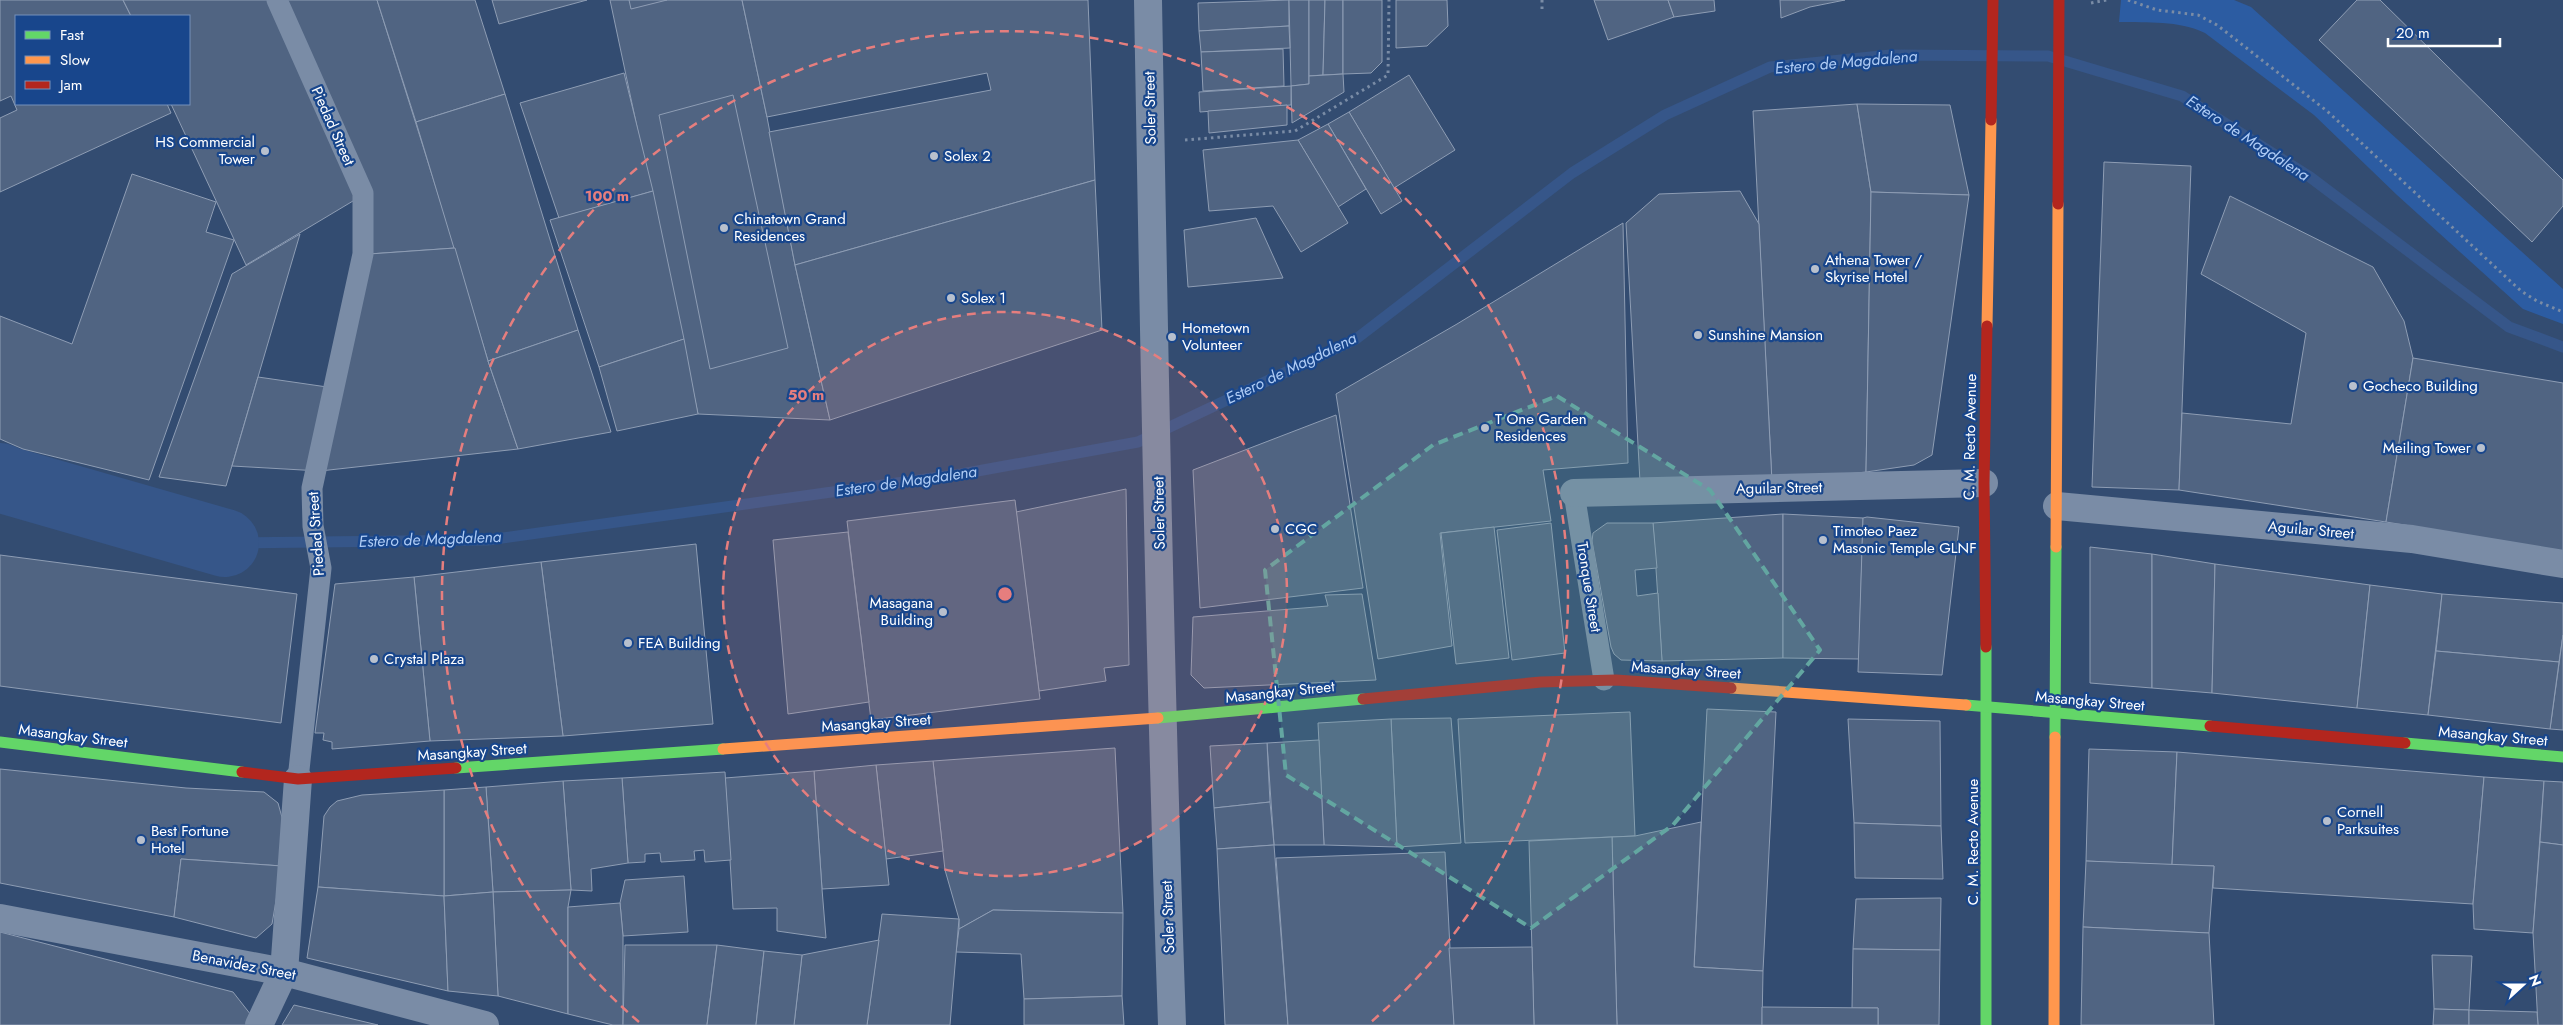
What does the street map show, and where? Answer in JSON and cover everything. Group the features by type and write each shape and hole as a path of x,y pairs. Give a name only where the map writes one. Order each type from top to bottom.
{"street":[{"name":"Soler Street","path":"1148,0 1161,718 1172,1025"},
{"name":"C. M. Recto Avenue","path":"1986,1025 1987,707 1984,483 1993,0"},
{"path":"2054,1025 2059,4"},
{"name":"Aguilar Street","path":"1574,493 1984,483"},
{"name":"Aguilar Street","path":"2057,506 2412,539 2563,564"},
{"name":"Masangkay Street","path":"0,742 298,779 1161,718 1542,682 1604,680 1987,707 2563,757"},
{"name":"Piedad Street","path":"259,1025 284,972 298,779"},
{"name":"Benavidez Street","path":"0,918 284,972 485,1025"}],"lane":[{"name":"Piedad Street","path":"276,0 362,193 363,254 312,488 313,526 321,568 298,779"},
{"name":"Tronque Street","path":"1574,493 1604,680"}],"path":[{"path":"1150,143 1295,131 1388,75 1389,0"},
{"path":"1542,0 1542,12"},
{"path":"2128,0 2157,10 2198,15 2217,25 2327,111 2521,291 2537,301 2563,312"}],"highlighted area":[{"path":"1557,396 1710,490 1820,650 1673,825 1531,928 1286,775 1265,570 1433,445"}],"shaded area":[{"path":"2121,0 2234,0 2251,7 2563,289 2563,324 2523,309 2397,195 2314,115 2205,33 2174,24 2119,22"}],"building":[{"path":"0,0 123,0 130,15 15,15 15,105 167,105 171,113 0,192 0,118 17,110 11,96 0,101"},
{"name":"HS Commercial Tower","path":"123,0 268,0 358,198 246,265 171,105 190,105 190,15 130,15"},
{"path":"282,0 377,0 455,248 369,254 368,190"},
{"path":"377,0 475,0 505,94 416,122"},
{"path":"492,0 587,0 499,24"},
{"name":"Chinatown Grand Residences","path":"610,0 742,0 767,117 795,265 830,420 698,414"},
{"path":"629,0 667,0 631,9"},
{"name":"Solex 2","path":"742,0 1088,0 1095,180 795,265 769,132 991,90 987,73 767,117"},
{"path":"1289,0 1289,26 1199,31 1198,3"},
{"path":"1289,0 1309,0 1309,84 1291,86"},
{"path":"1309,0 1325,0 1323,75 1309,76"},
{"path":"1325,0 1343,0 1343,74 1323,75"},
{"path":"1343,0 1382,0 1382,62 1371,73 1343,74"},
{"path":"1396,0 1447,0 1448,26 1427,46 1396,48"},
{"path":"1594,0 1668,0 1674,17 1608,40"},
{"path":"1668,0 1714,0 1715,11 1674,17"},
{"path":"1780,0 1845,0 1810,7 1781,18"},
{"path":"2357,0 2380,0 2563,180 2563,206 2532,242 2319,40"},
{"path":"1289,26 1290,48 1201,52 1199,31"},
{"path":"1283,49 1284,86 1203,91 1201,52"},
{"path":"624,73 653,191 559,218 520,103"},
{"path":"1343,74 1344,92 1292,123 1291,86 1309,84 1309,76"},
{"path":"1409,75 1455,150 1394,188 1349,112"},
{"path":"1291,86 1291,105 1200,112 1199,92"},
{"path":"505,94 578,330 488,361 416,122"},
{"path":"733,95 788,348 710,369 659,115"},
{"name":"Athena Tower / Skyrise Hotel","path":"1857,104 1871,192 1866,472 1772,482 1753,111"},
{"path":"1857,104 1950,105 1969,195 1871,192"},
{"path":"1287,105 1287,125 1209,133 1208,111"},
{"path":"1349,112 1402,201 1381,214 1328,124"},
{"path":"1328,124 1366,189 1338,207 1298,140"},
{"path":"1298,140 1348,223 1301,252 1273,206 1209,211 1203,150"},
{"path":"2104,162 2191,166 2179,490 2092,487"},
{"path":"132,174 216,202 206,232 234,240 149,480 23,449 0,439 0,316 72,344"},
{"name":"Solex 1","path":"1095,180 1102,330 830,420 795,265"},
{"path":"653,191 684,339 599,367 550,220"},
{"name":"Sunshine Mansion","path":"1740,191 1759,224 1772,482 1640,482 1626,223 1659,194"},
{"path":"1871,192 1969,195 1932,455 1914,465 1866,472"},
{"name":"Gocheco Building","path":"2230,196 2373,267 2404,321 2413,358 2386,522 2179,490 2182,413 2291,424 2306,333 2201,274"},
{"path":"1256,218 1283,278 1188,287 1184,230"},
{"name":"T One Garden Residences","path":"1623,223 1628,463 1543,470 1551,521 1440,533 1452,646 1378,659 1336,394 1457,324"},
{"path":"300,234 226,486 159,477 232,274"},
{"path":"455,248 488,361 518,449 320,471 369,254"},
{"path":"578,330 611,432 518,449 488,361"},
{"path":"684,339 698,414 617,431 599,367"},
{"name":"Meiling Tower","path":"2413,358 2563,383 2563,551 2386,522"},
{"path":"258,377 341,389 320,471 232,466"},
{"name":"CGC","path":"1336,415 1363,588 1200,608 1193,470"},
{"path":"1126,489 1129,665 1104,668 1106,681 1039,691 1016,512"},
{"name":"Masagana Building","path":"1015,500 1040,699 871,720 847,521"},
{"path":"1783,514 1783,658 1662,661 1653,523"},
{"path":"1783,514 1863,518 1859,659 1783,658"},
{"path":"1863,518 1959,527 1942,675 1858,672"},
{"path":"1551,523 1565,653 1512,660 1497,530"},
{"path":"1607,523 1653,523 1657,568 1635,570 1637,596 1658,593 1662,661 1621,660 1614,654 1611,647 1592,541 1593,533"},
{"path":"1494,527 1509,658 1456,664 1441,533"},
{"path":"848,532 869,702 788,714 773,540"},
{"name":"FEA Building","path":"696,544 713,724 563,736 541,562"},
{"path":"2090,547 2152,554 2152,688 2090,683"},
{"path":"2152,554 2215,564 2212,693 2152,688"},
{"path":"0,555 297,594 281,723 0,686"},
{"path":"541,562 563,736 430,741 414,577"},
{"path":"2215,564 2370,585 2357,708 2212,693"},
{"name":"Crystal Plaza","path":"414,577 430,741 332,749 332,742 323,740 324,733 315,733 335,584"},
{"path":"2370,585 2442,594 2428,715 2357,708"},
{"path":"1362,594 1376,680 1204,688 1191,675 1193,617 1328,606 1325,595"},
{"path":"2442,594 2563,603 2563,635 2559,662 2436,651"},
{"path":"2563,635 2563,730 2550,729"},
{"path":"2436,651 2559,662 2550,729 2428,715"},
{"path":"1707,709 1776,712 1763,971 1694,967"},
{"path":"1630,712 1635,836 1465,843 1458,719"},
{"path":"1451,718 1461,843 1397,847 1391,719"},
{"path":"1391,719 1397,847 1324,845 1318,723"},
{"path":"1848,719 1940,721 1941,826 1854,823"},
{"path":"1319,740 1324,845 1274,845 1267,743"},
{"path":"1267,743 1270,802 1214,808 1210,746"},
{"path":"1115,748 1123,913 993,910 959,929 959,919 945,870 933,761"},
{"path":"2089,749 2177,752 2172,865 2086,861"},
{"name":"Cornell Parksuites","path":"2177,752 2484,777 2473,904 2213,888 2214,866 2172,865"},
{"path":"933,761 943,851 886,859 876,765"},
{"path":"876,765 889,885 822,889 814,771"},
{"name":"Best Fortune Hotel","path":"0,769 186,788 264,792 278,803 283,821 282,866 181,859 174,917 0,883"},
{"path":"814,771 826,938 777,931 777,908 733,909 725,778"},
{"path":"725,772 731,860 705,862 704,850 694,851 695,860 661,862 660,853 645,854 645,862 628,863 622,778"},
{"path":"2484,777 2544,781 2533,933 2474,929 2473,904"},
{"path":"622,778 628,863 591,869 592,891 571,890 563,781"},
{"path":"563,781 571,890 493,892 486,787"},
{"path":"2544,781 2563,782 2563,845 2540,842"},
{"path":"486,787 493,892 444,896 444,790"},
{"path":"444,790 444,896 318,887 324,816 337,801 362,795"},
{"path":"1270,802 1274,845 1217,849 1214,808"},
{"path":"1701,822 1694,967 1763,971 1762,1025 1617,1025 1612,837 1635,836"},
{"path":"1854,823 1941,826 1943,879 1855,878"},
{"path":"1612,837 1617,1025 1534,1025 1529,841"},
{"path":"2540,842 2563,845 2563,1025 2538,1025 2533,933"},
{"path":"1274,845 1288,1025 1225,1025 1217,849"},
{"path":"1445,852 1454,1025 1288,1025 1276,858"},
{"path":"181,859 282,866 272,924 256,938 174,917"},
{"path":"2086,861 2214,866 2209,933 2083,927"},
{"path":"684,876 688,932 623,936 620,903 625,880"},
{"path":"318,887 444,896 448,991 307,958"},
{"path":"571,890 568,907 568,1014 498,996 493,892"},
{"path":"493,892 498,996 448,991 444,896"},
{"path":"1941,898 1940,950 1853,949 1856,899"},
{"path":"620,903 623,936 623,1025 613,1025 568,1014 568,907"},
{"path":"993,910 1123,913 1122,996 1024,999 1021,954 956,952 959,929"},
{"path":"882,914 959,919 950,1025 867,1025"},
{"path":"2083,927 2209,933 2214,1025 2081,1025"},
{"path":"0,932 233,992 251,1015 246,1025 0,1025"},
{"path":"879,940 867,1025 794,1025 802,955"},
{"path":"625,945 717,945 707,1025 623,1025"},
{"path":"717,945 764,951 756,1025 707,1025"},
{"path":"1532,947 1534,1025 1454,1025 1449,948"},
{"path":"1853,949 1940,950 1939,1025 1878,1025 1878,1008 1852,1008"},
{"path":"764,951 802,955 794,1025 756,1025"},
{"path":"2432,955 2472,956 2469,1010 2434,1009"},
{"path":"1122,996 1124,1025 1024,1025 1024,999"},
{"path":"294,1005 378,1025 282,1025"},
{"path":"1762,1007 1878,1008 1878,1025 1762,1025"},
{"path":"2434,1009 2469,1010 2469,1025 2433,1025"},
{"path":"2469,1010 2537,1012 2538,1025 2469,1025"}],"waterway":[{"name":"Estero de Magdalena","path":"225,543 488,540 961,474 1138,442 1356,339 1572,173 1665,115 1770,67 1891,55 2048,56 2182,96 2310,177 2509,327 2563,347"},
{"name":"Estero de Magdalena","path":"0,477 225,543"}],"traffic: fast":[{"path":"2055,737 2056,547"},
{"path":"1986,647 1986,1025"},
{"path":"1158,718 1363,699"},
{"path":"1966,705 2210,726"},
{"path":"0,742 242,772"},
{"path":"2405,743 2563,757"},
{"path":"456,768 723,749"}],"traffic: slow":[{"path":"1987,326 1991,120"},
{"path":"2056,547 2058,204"},
{"path":"1731,688 1966,705"},
{"path":"723,749 1158,718"},
{"path":"2054,1025 2055,737"}],"traffic: jam":[{"path":"1991,120 1993,0"},
{"path":"2058,204 2059,0"},
{"path":"1986,647 1984,483 1987,326"},
{"path":"1363,699 1541,682 1616,680 1731,688"},
{"path":"2210,726 2405,743"},
{"path":"242,772 298,779 456,768"}],"place":[{"name":"HS Commercial Tower","path":"265,151"},
{"name":"Solex 2","path":"934,156"},
{"name":"Chinatown Grand Residences","path":"724,228"},
{"name":"Athena Tower / Skyrise Hotel","path":"1815,269"},
{"name":"Solex 1","path":"951,298"},
{"name":"Sunshine Mansion","path":"1698,335"},
{"name":"Hometown Volunteer","path":"1172,337"},
{"name":"Gocheco Building","path":"2353,386"},
{"name":"T One Garden Residences","path":"1485,428"},
{"name":"Meiling Tower","path":"2481,448"},
{"name":"CGC","path":"1275,529"},
{"name":"Timoteo Paez Masonic Temple GLNF","path":"1823,540"},
{"name":"Masagana Building","path":"943,612"},
{"name":"FEA Building","path":"628,643"},
{"name":"Crystal Plaza","path":"374,659"},
{"name":"Cornell Parksuites","path":"2327,821"},
{"name":"Best Fortune Hotel","path":"141,840"}]}
